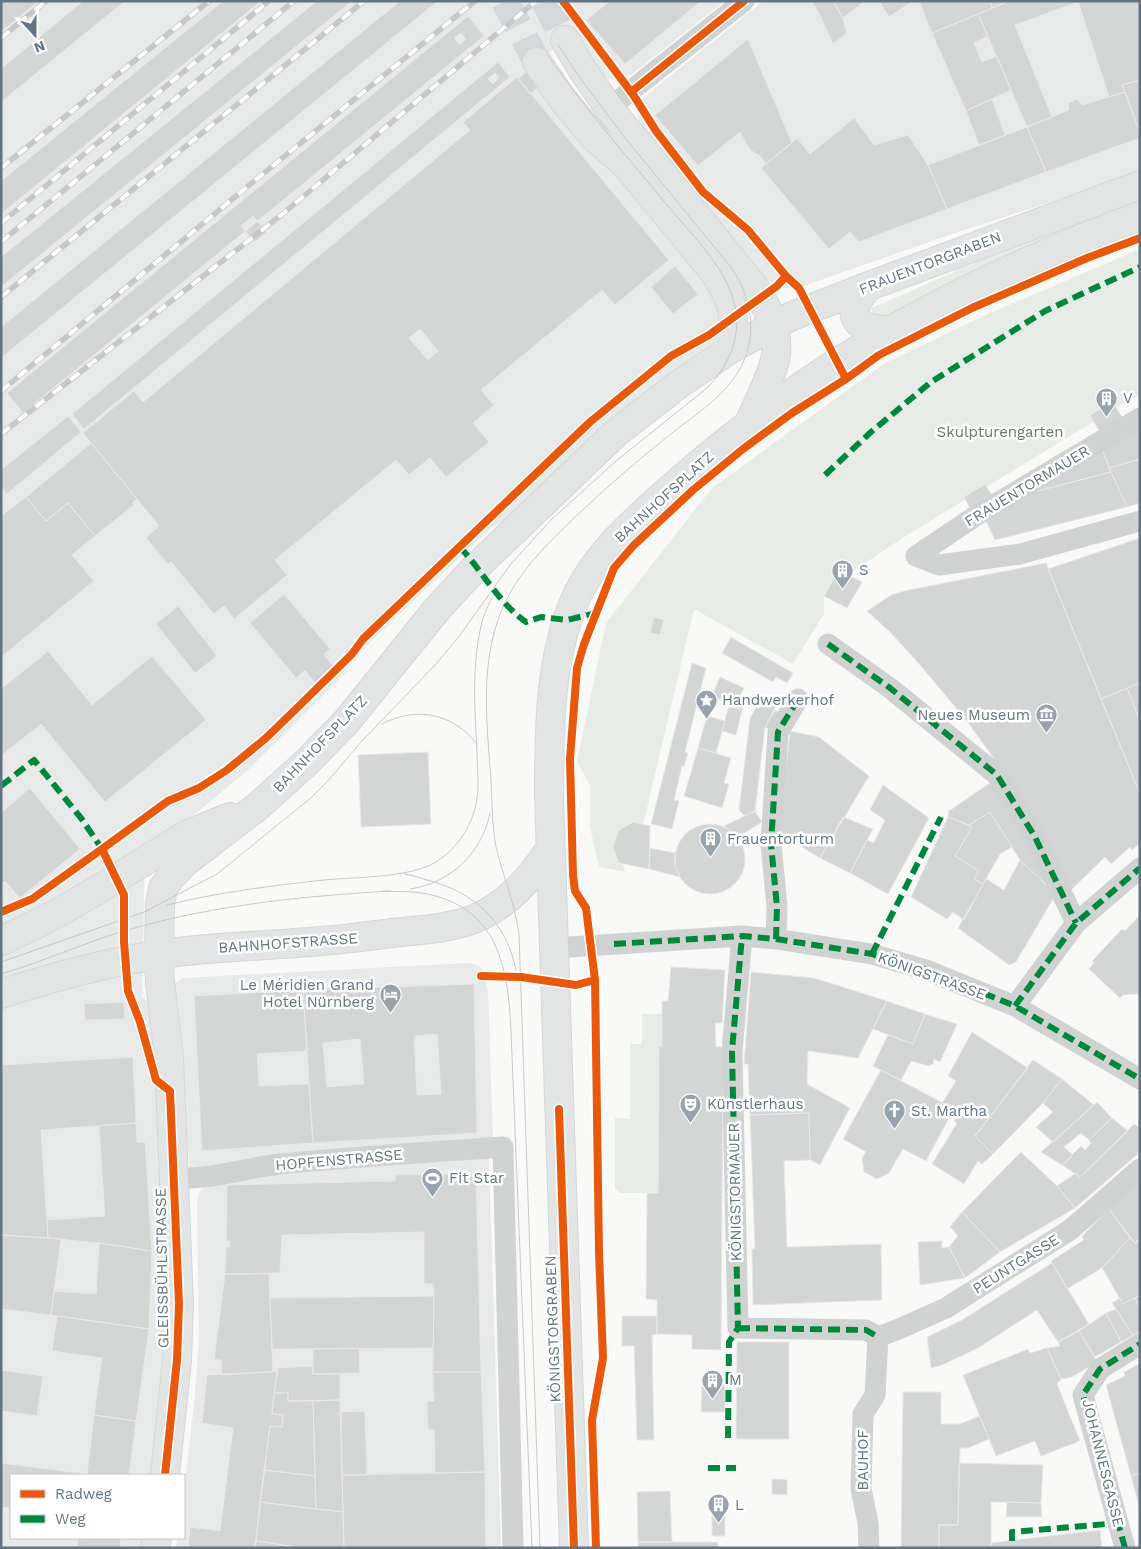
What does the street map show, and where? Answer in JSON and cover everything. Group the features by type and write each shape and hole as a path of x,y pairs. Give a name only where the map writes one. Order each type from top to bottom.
{"main road":[{"name":"BAHNHOFSPLATZ","path":"554,948 549,780 551,718 560,644 567,620 576,598 598,561 630,525 693,469 749,423 775,360 776,345 773,326 765,302 609,108 565,40"},
{"path":"537,62 594,137 630,170 722,284 729,299 734,318 731,338 725,352"},
{"name":"FRAUENTORGRABEN","path":"725,352 809,309 1140,185"},
{"path":"749,423 799,387 889,330 995,276 1140,216"},
{"path":"869,286 855,304 855,317 860,324 867,328 889,330"},
{"name":"BAHNHOFSPLATZ","path":"159,954 160,904 166,883 184,863 257,807 307,762 346,722 453,590 526,518 622,428 725,352"},
{"name":"BAHNHOFSPLATZ","path":"1,941 45,920 188,834 257,807"},
{"name":"BAHNHOFSTRASSE","path":"1,994 96,966 159,954 324,941 442,927 462,922 486,912 511,897 527,882 550,849"},
{"name":"KÖNIGSTORGRABEN","path":"554,948 574,1548"},
{"name":"GLEISSBÜHLSTRASSE","path":"159,954 160,982 168,1051 180,1304 174,1398 165,1474"}],"street":[{"path":"609,108 744,1"},
{"name":"FRAUENTORMAUER","path":"1140,418 977,515 916,556 940,565 1020,554 1140,521"},
{"path":"828,644 890,688 996,775 1035,837 1076,923"},
{"path":"776,939 776,907 770,844 778,732 798,699"},
{"path":"1015,1006 1076,923 1140,868"},
{"name":"KÖNIGSTRASSE","path":"554,948 742,936 776,939 872,954 926,970 1015,1006 1140,1078"},
{"name":"KÖNIGSTORMAUER","path":"742,936 732,1051 738,1328 866,1330 878,1337"},
{"name":"HOPFENSTRASSE","path":"175,1178 209,1177 277,1164 503,1147 513,1548"},
{"name":"PEUNTGASSE","path":"878,1337 946,1308 1070,1230 1140,1169"},
{"name":"BAUHOF","path":"869,1548 868,1522 861,1489 863,1414 875,1395 878,1337"},
{"name":"JOHANNESGASSE","path":"1125,1548 1083,1395 1100,1369 1140,1344"}],"shaded area":[{"path":"1,1 725,1 632,74 625,77 612,80 598,72 576,31 531,67 705,275 718,301 719,321 712,343 681,366 507,519 491,528 346,665 347,671 248,770 200,810 145,849 142,996 152,1008 171,1290 156,1474 10,1474 10,1539 147,1539 146,1548 1,1548"},
{"path":"763,1 1140,1 1140,173 946,236 801,287 784,288 777,286 761,276 643,132 637,110 642,99"},
{"path":"468,963 478,965 483,970 488,992 493,1139 190,1173 181,1065 172,990 175,983 182,978"},
{"path":"489,1156 501,1548 176,1548 177,1539 185,1539 185,1482 199,1342 197,1199 200,1191 205,1186 219,1180"}],"green space":[{"path":"1140,195 1140,205 886,317 872,314 872,308 954,272 958,262"},
{"name":"Skulpturengarten","path":"1140,249 1140,395 1117,407 1113,402 1090,415 1093,422 904,537 849,574 839,570 824,596 824,614 793,664 694,609 643,825 633,822 618,831 613,847 626,872 599,867 590,827 590,785 577,762 606,623 712,488 885,363 990,313"},
{"path":"642,1014 662,1014 658,1193 620,1193 615,1189 615,1118 630,1119 630,1044 642,1044"}],"building":[{"path":"1,1 39,1 1,32"},
{"path":"83,1 125,1 1,102 1,69"},
{"path":"223,1 261,1 1,214 1,181"},
{"path":"317,1 352,1 1,287 1,257"},
{"path":"400,1 438,1 1,358 1,327"},
{"path":"610,1 701,1 625,64 586,20"},
{"path":"811,1 833,1 843,18 847,33 833,44 818,11"},
{"path":"833,1 865,1 843,18"},
{"path":"879,1 913,1 889,17"},
{"path":"919,1 990,1 992,8 932,33"},
{"path":"990,1 1009,1 992,8"},
{"path":"1009,1 1078,2 1015,25 1052,117 1027,127 978,14"},
{"path":"1078,1 1140,1 1140,80 1122,85 1125,92 1109,97"},
{"path":"978,14 988,36 974,43 982,62 997,56 1011,90 966,111 932,33"},
{"path":"468,16 484,36 23,413 7,393"},
{"path":"461,33 466,39 460,45 454,38"},
{"path":"748,39 792,143 766,164 760,156 750,150 740,132 698,166 655,115"},
{"path":"498,62 510,77 84,429 72,414"},
{"path":"526,72 538,87 530,94 518,79"},
{"path":"495,73 499,78 493,84 488,79"},
{"path":"517,77 669,260 615,305 602,290 481,390 494,405 473,423 489,442 446,477 430,458 409,475 396,460 275,560 287,575 234,619 224,606 214,614 171,562 168,564 146,538 159,526 83,433 134,391 143,402 470,130 463,122"},
{"path":"1140,80 1140,133 1122,85"},
{"path":"1125,92 1140,133 1140,138 1046,172 1027,127 1069,110 1068,103 1077,99 1082,105"},
{"path":"992,99 1005,135 979,145 966,111"},
{"path":"854,118 874,145 908,135 928,165 947,209 859,242 850,232 829,249 761,168 797,138 810,154"},
{"path":"1027,127 1046,172 947,209 928,165"},
{"path":"253,216 267,232 255,242 241,226"},
{"path":"675,266 698,294 673,314 651,287"},
{"path":"420,329 438,351 428,360 409,338"},
{"name":"V","path":"1113,402 1124,420 1101,434 1090,415"},
{"path":"68,416 81,432 7,494 1,489 1,470"},
{"path":"1140,429 1140,459 1109,468 1102,449"},
{"path":"91,443 137,499 132,503 134,505 95,536 68,503 46,521 26,497"},
{"path":"1101,446 1111,472 1038,491"},
{"path":"1140,459 1140,503 1127,507 1109,468"},
{"path":"1111,472 1127,507 995,540 984,517 1014,497"},
{"path":"985,484 994,498 972,512 964,497"},
{"path":"26,497 46,521 68,503 95,536 72,555 94,581 1,657 1,516"},
{"path":"1140,538 1140,683 1101,699 1048,569"},
{"name":"Neues Museum","path":"1046,563 1140,794 1140,843 1132,850 1130,847 1111,864 1105,857 1066,895 1002,772 990,753 963,716 914,658 867,611 891,595 904,591"},
{"name":"S","path":"839,570 862,582 847,608 824,596"},
{"path":"284,594 330,649 324,654 334,667 315,683 305,670 296,678 250,623"},
{"path":"178,606 217,656 195,673 156,624"},
{"path":"654,617 664,620 660,635 650,633"},
{"path":"731,637 793,673 787,683 776,677 773,682 722,653"},
{"path":"48,651 92,705 152,656 206,720 105,802 41,724 1,756 1,689"},
{"path":"692,663 706,668 685,752 688,753 684,766 682,766 674,800 679,801 672,829 651,824"},
{"path":"720,677 744,688 735,707 712,696"},
{"path":"1140,683 1140,716 1138,716 1127,688"},
{"path":"1127,688 1138,716 1140,716 1140,794 1101,699"},
{"path":"763,696 779,699 765,727 755,811 745,816 739,810 750,718"},
{"path":"738,701 743,702 742,710 735,707"},
{"path":"729,706 742,710 736,735 722,731"},
{"path":"775,710 783,715 773,732 765,727"},
{"path":"707,716 725,721 716,753 698,748"},
{"path":"790,731 819,737 869,776 820,858 779,833"},
{"path":"698,748 731,758 724,783 729,784 722,808 684,796"},
{"path":"428,752 431,824 361,827 358,755"},
{"path":"993,781 1056,894 1020,860 990,812 969,825 948,817 949,811"},
{"path":"883,785 929,818 888,894 850,873 867,840 874,843 885,820 870,810"},
{"path":"30,788 80,849 20,898 5,881 1,885 1,813"},
{"path":"755,811 762,822 738,837 724,826"},
{"path":"990,812 1012,847 1000,854 983,884 974,879 979,871 955,856 972,827 969,825"},
{"path":"843,817 873,829 850,873 820,858"},
{"path":"948,817 972,827 955,856 979,871 974,879 983,884 964,920 953,912 947,919 911,897"},
{"path":"633,822 650,826 649,869 619,863 613,847 618,831"},
{"name":"Frauentorturm","path":"717,824 730,830 739,839 743,845 745,859 743,873 735,884 724,892 703,894 696,892 685,884 677,873 675,852 677,845 685,834 696,826"},
{"path":"650,848 675,853 675,865 680,877 649,869"},
{"path":"1020,860 1056,894 1016,962 1009,965 958,928 986,879 1004,890"},
{"path":"1140,915 1140,996 1138,994 1123,995 1120,998 1089,969 1094,963 1092,961 1122,929 1125,931"},
{"name":"Künstlerhaus","path":"671,967 725,970 722,1023 715,1023 716,1047 723,1047 721,1350 692,1349 692,1335 657,1334 657,1300 646,1299 647,1193 658,1193 659,1046 662,1047 662,1001 668,1001"},
{"path":"751,972 814,978 887,1001 858,1058 808,1051 807,1084 850,1108 820,1165 810,1160 809,1113 750,1115 748,1064 744,1064"},
{"path":"474,984 477,1133 313,1143 303,990","holes":["437,1034 441,1094 417,1095 414,1036","360,1039 364,1084 327,1087 323,1043"]},
{"path":"303,990 307,1051 257,1054 259,1086 309,1084 313,1143 202,1151 194,996"},
{"path":"887,1001 925,1014 913,1044 873,1029"},
{"path":"124,1002 125,1019 85,1020 84,1004"},
{"path":"925,1014 957,1024 940,1062 934,1059 933,1064 928,1066 911,1061 901,1080 873,1066 888,1035 913,1044"},
{"path":"972,1032 1028,1068 975,1136 993,1154 982,1164 978,1161 964,1184 932,1164 957,1123 954,1121 960,1112 942,1103 956,1081 948,1076"},
{"path":"133,1057 136,1123 41,1130 48,1238 1,1235 1,1065"},
{"path":"1033,1060 1062,1079 1043,1103 993,1154 975,1136"},
{"name":"St. Martha","path":"881,1070 954,1109 926,1161 903,1149 889,1173 877,1179 864,1172 862,1158 866,1152 843,1139"},
{"path":"1062,1079 1094,1105 1053,1142 1036,1127 1053,1112 1043,1103"},
{"path":"1097,1102 1112,1118 1089,1140 1081,1133 1064,1147 1073,1155 1062,1165 1041,1152"},
{"path":"809,1113 810,1160 784,1161 787,1247 881,1244 882,1300 753,1305 752,1249 755,1249 750,1115"},
{"path":"1112,1118 1128,1131 1080,1177 1062,1165 1081,1146 1085,1150 1091,1143 1089,1140"},
{"path":"136,1123 137,1142 145,1142 152,1251 48,1238 47,1220 105,1216 99,1126"},
{"path":"1134,1124 1140,1128 1140,1152 1075,1208 1057,1186 1076,1173 1080,1177"},
{"path":"1021,1152 1057,1186 1075,1208 1000,1252 962,1212"},
{"path":"476,1174 481,1372 433,1372 434,1284 424,1284 424,1232 282,1235 280,1273 225,1274 226,1247 229,1247 230,1241 226,1241 227,1185 395,1181 395,1175"},
{"path":"1140,1179 1140,1238 1135,1243 1109,1209"},
{"path":"1109,1209 1130,1238 1102,1268 1067,1289 1051,1261 1084,1240 1082,1236"},
{"path":"962,1212 1000,1252 965,1278 949,1247 958,1236 950,1227"},
{"path":"1,1235 61,1239 51,1315 1,1309"},
{"path":"1130,1238 1135,1243 1140,1241 1140,1295 1123,1304 1102,1268"},
{"path":"942,1241 942,1248 949,1247 965,1278 920,1285 918,1242"},
{"path":"99,1243 152,1251 149,1329 51,1315 54,1291 96,1294"},
{"path":"1052,1263 1089,1324 1058,1342 1037,1310 978,1348 942,1365 931,1368 927,1337 962,1320"},
{"path":"225,1274 269,1274 273,1372 222,1375 221,1360 214,1360"},
{"path":"1140,1295 1140,1309 1135,1298"},
{"path":"434,1296 433,1348 272,1349 270,1298"},
{"path":"1120,1298 1123,1304 1135,1298 1140,1309 1140,1332 1133,1335 1112,1303"},
{"path":"1116,1309 1133,1335 1121,1342 1106,1313"},
{"path":"1106,1313 1121,1342 1095,1357 1079,1331"},
{"path":"57,1316 149,1329 136,1421 94,1415 102,1358 52,1351"},
{"path":"622,1316 657,1316 657,1334 652,1335 654,1440 637,1440 634,1346 622,1346"},
{"path":"1079,1331 1097,1362 1072,1377 1061,1379 1047,1348 1060,1346 1058,1342"},
{"path":"737,1342 789,1342 789,1439 736,1439"},
{"path":"359,1348 360,1373 313,1374 313,1349"},
{"path":"1047,1348 1061,1379 1057,1384 1080,1441 1041,1456 1035,1441 996,1456 963,1375 1028,1349 1030,1353"},
{"path":"1140,1363 1140,1473 1131,1476 1106,1385 1125,1376 1124,1372"},
{"path":"313,1366 313,1374 340,1374 340,1400 288,1401 288,1393 274,1393 278,1368"},
{"path":"1,1370 43,1376 37,1416 1,1411"},
{"path":"277,1371 272,1414 283,1415 282,1427 270,1426 255,1548 188,1548 190,1527 220,1531 233,1428 202,1423 207,1375"},
{"path":"433,1372 481,1372 485,1472 435,1473 434,1430 428,1430 427,1402 434,1401"},
{"name":"M","path":"702,1386 725,1386 725,1412 701,1412"},
{"path":"903,1392 941,1392 941,1424 960,1424 980,1416 989,1439 968,1448 960,1448 958,1525 939,1525 939,1548 901,1548"},
{"path":"274,1393 288,1393 288,1401 313,1401 315,1476 264,1470 270,1426 282,1427 283,1415 272,1414"},
{"path":"340,1400 343,1512 316,1509 313,1401"},
{"path":"365,1411 367,1475 342,1475 341,1412"},
{"path":"94,1415 136,1421 129,1474 87,1474"},
{"path":"1,1463 87,1474 10,1474 10,1508 1,1507"},
{"path":"959,1463 1043,1465 1041,1503 991,1502 991,1548 939,1548 939,1525 958,1525"},
{"path":"264,1470 315,1476 316,1509 260,1502"},
{"path":"485,1472 486,1548 344,1548 342,1475"},
{"path":"1140,1473 1140,1510 1131,1476"},
{"path":"772,1479 787,1480 787,1495 772,1494"},
{"path":"670,1491 672,1542 638,1542 637,1492"},
{"path":"260,1502 343,1512 344,1548 304,1548 256,1541"},
{"path":"1007,1502 1041,1503 1042,1517 1006,1517"},
{"name":"L","path":"725,1512 725,1536 712,1536 712,1513"},
{"path":"1100,1530 1102,1548 991,1548 990,1543"},
{"path":"78,1539 121,1539 120,1548 77,1548"},
{"path":"256,1541 304,1548 255,1548"},
{"path":"638,1542 718,1542 718,1548 638,1548"}],"tunnel":[{"path":"505,1 537,62"},
{"path":"545,1 565,40"}],"tram line":[{"path":"540,1548 519,934 515,912 496,847 492,814 486,698 489,657 493,637 505,603 512,589 529,565 549,542 595,498 720,394 736,376 742,365 747,353 751,327 750,314 743,289 730,266 625,138 558,45"},
{"path":"144,912 217,874 312,797 361,742 436,664 460,635 510,565 551,520 616,461 707,388 728,360 737,326 734,302 722,274 704,248 589,110 547,54"},
{"path":"167,905 206,896 265,887 397,874 425,867 446,855 462,837 473,816 476,805 478,793 475,702 476,661 482,622 492,598"},
{"path":"382,724 408,715 421,714 433,716 457,725 477,744"},
{"path":"410,889 425,886 439,880 462,864 480,841 490,813"},
{"path":"405,874 444,885 459,892 485,911 496,923 504,937 516,970"},
{"path":"383,891 422,893 448,900 468,911 483,925 494,942 502,962 507,984 511,1031 532,1548"},
{"path":"1,974 124,931 173,918 265,902 390,891"},
{"path":"1,962 150,910"}],"railway":[{"path":"1,38 46,1"},
{"path":"1,168 209,1"},
{"path":"1,223 269,1"},
{"path":"1,242 294,1"},
{"path":"1,297 364,1"},
{"path":"1,391 475,1"},
{"path":"1,434 280,216 536,1"}],"marked path":[{"path":"825,475 871,432 931,382 1045,311 1140,267"},
{"path":"460,547 507,606 526,622 541,617 567,620 596,613"},
{"path":"828,644 890,688 997,775 1035,837 1076,923"},
{"path":"776,939 777,907 771,844 778,732 798,699"},
{"path":"1,786 34,760 81,818 102,849 99,851"},
{"path":"872,954 941,817"},
{"path":"1015,1006 1076,923 1140,868"},
{"path":"614,944 742,936 776,939 872,954 926,970 1015,1006 1140,1079"},
{"path":"728,1438 729,1342 738,1328 732,1051 742,936"},
{"path":"738,1328 866,1330 878,1337"},
{"path":"1125,1548 1083,1395 1100,1369 1140,1344"},
{"path":"708,1468 736,1468"},
{"path":"1012,1541 1012,1532 1118,1523"}],"cycle path":[{"path":"563,1 634,96 656,131 703,192 748,230 786,276 799,288 846,379"},
{"path":"631,92 744,1"},
{"path":"596,1548 592,1420 603,1358 599,1252 595,980 586,908 575,891 573,875 570,759 577,668 584,644 614,568 633,546 693,490 743,449 792,413 846,379 879,355 972,308 1087,258 1140,238"},
{"path":"165,1474 177,1360 179,1304 170,1091 156,1080 140,1022 128,991 124,942 124,895 102,849 168,801 199,788 227,770 266,738 352,654 363,639 590,422 671,356 709,335 777,286 786,276"},
{"path":"1,912 32,899 102,849"},
{"path":"481,976 521,977 576,985 595,980"},
{"path":"559,1109 574,1548"}],"place":[{"name":"V","path":"1107,417"},
{"name":"S","path":"843,589"},
{"name":"Handwerkerhof","path":"706,719"},
{"name":"Neues Museum","path":"1046,734"},
{"name":"Frauentorturm","path":"711,858"},
{"name":"Le Méridien Grand Hotel Nürnberg","path":"390,1013"},
{"name":"Künstlerhaus","path":"691,1123"},
{"name":"St. Martha","path":"895,1130"},
{"name":"Fit Star","path":"433,1197"},
{"name":"M","path":"713,1399"},
{"name":"L","path":"719,1524"}]}
